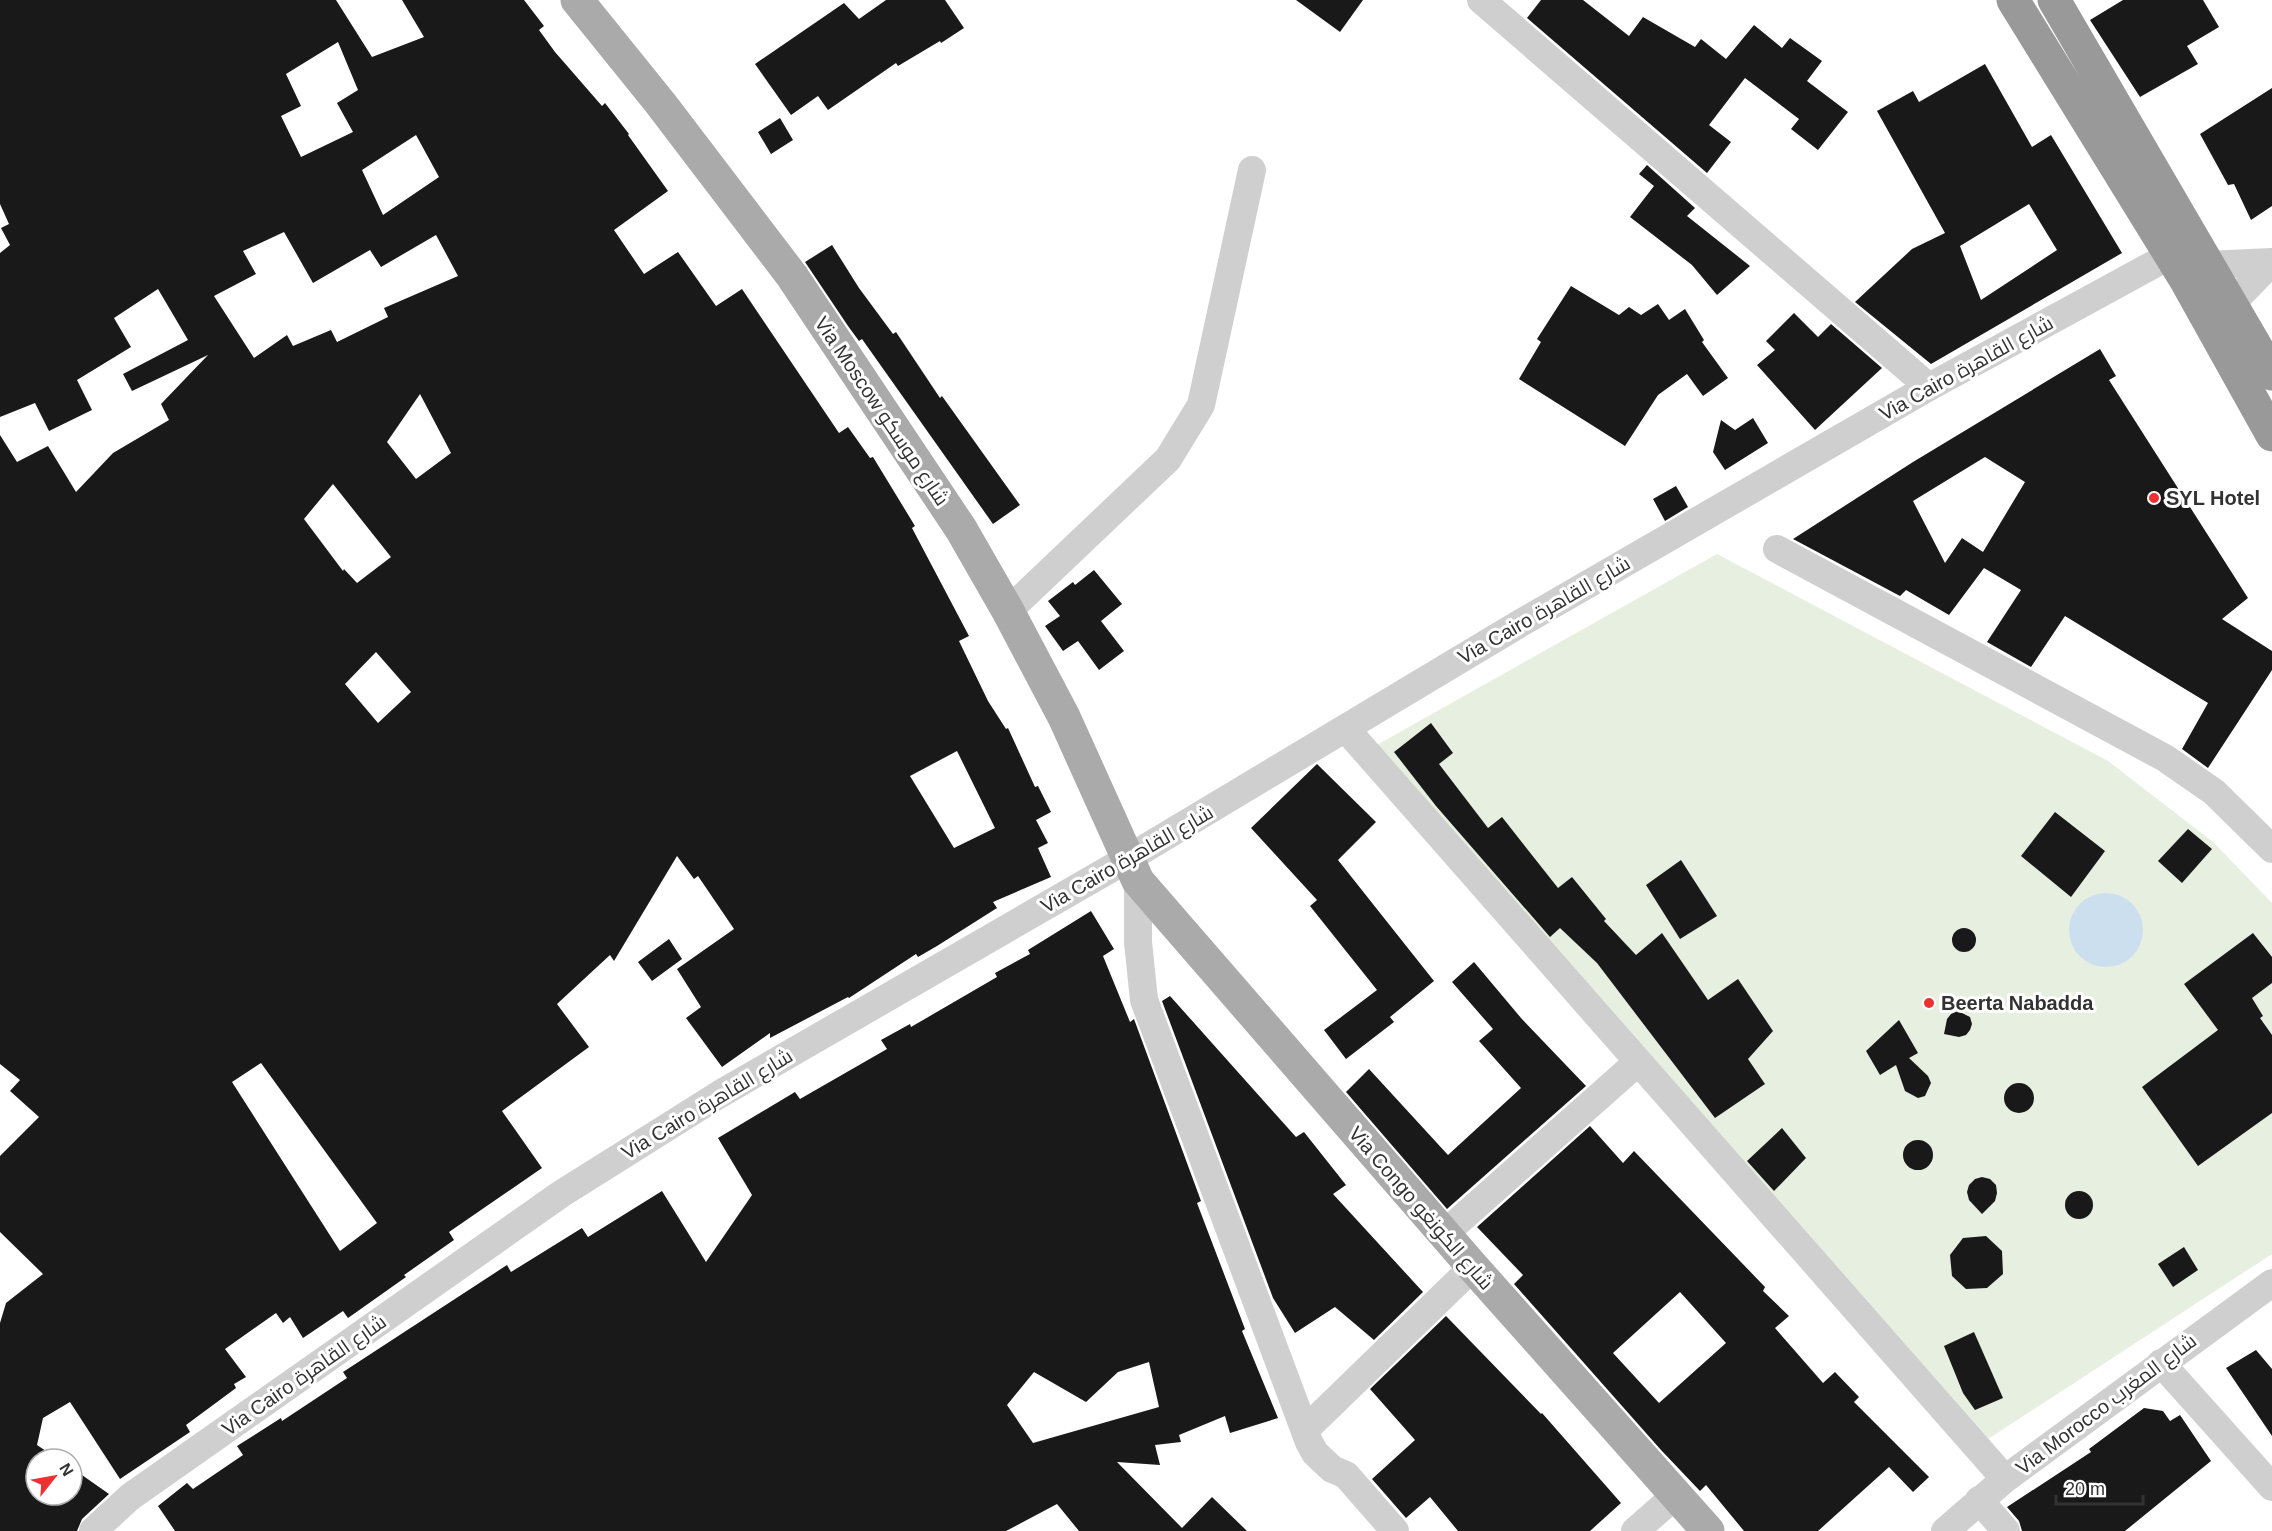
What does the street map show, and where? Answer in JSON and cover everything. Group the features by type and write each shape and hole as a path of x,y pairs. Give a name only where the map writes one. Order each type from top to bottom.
{"highway":[{"path":"2013,0 2190,261"},
{"path":"2054,0 2190,261 2219,310 2272,435"},
{"path":"2219,310 2272,374"}],"main road":[{"name":"Via Moscow شارع موسكو","path":"577,0 661,104 792,276 961,529 1008,611 1064,717 1133,870"},
{"name":"Via Congo شارع الكونغو","path":"1133,870 1473,1268 1708,1531"}],"street":[{"path":"1481,0 1929,387"},
{"path":"1008,611 1168,459 1201,405 1252,170"},
{"name":"Via Cairo شارع القاهرة","path":"93,1531 130,1497 561,1194 720,1094 1133,870 1346,729 1519,624 1929,387 2190,261 2272,262"},
{"name":"Via Cairo شارع القاهرة","path":"2219,310 2272,262"},
{"path":"1777,549 2165,758 2214,792 2272,849"},
{"path":"1346,729 2005,1479"},
{"path":"1133,870 1144,1000 1314,1453 1332,1469 1346,1475 1395,1531"},
{"path":"1444,1234 1638,1062"},
{"path":"1306,1430 1473,1268"},
{"name":"Via Morocco شارع المغرب","path":"1945,1531 2005,1479 2272,1283"},
{"path":"2161,1363 2272,1487"},
{"path":"1635,1531 1676,1494"},
{"path":"1979,1500 2006,1531"}],"green space":[{"path":"1717,554 2108,761 2213,842 2272,903 2272,1254 1985,1441 1375,746"}],"water":[{"path":"2106,893 2120,896 2132,904 2140,916 2143,930 2140,944 2132,956 2120,964 2106,967 2092,964 2080,956 2072,944 2069,930 2072,916 2080,904 2092,896"}],"building":[{"path":"0,0 336,0 372,57 424,37 402,0 524,0 544,26 539,30 555,52 602,106 605,103 668,191 614,230 644,274 678,252 716,306 742,289 839,433 848,427 870,458 873,457 915,526 912,528 969,636 959,641 988,701 1006,729 1008,728 1035,787 1038,786 1051,812 1036,820 1048,843 1038,848 1051,877 993,902 997,908 937,946 918,957 916,954 849,998 770,1038 770,1033 722,1067 686,1018 701,1007 677,969 734,929 698,876 694,879 677,856 614,961 610,955 557,1004 589,1047 502,1111 542,1168 449,1232 454,1240 348,1318 343,1311 303,1338 290,1317 283,1323 276,1313 225,1349 246,1377 234,1384 236,1388 186,1425 190,1432 120,1479 70,1402 43,1418 37,1445 40,1447 24,1447 24,1507 84,1507 84,1476 109,1494 82,1519 77,1531 0,1531 0,1323 6,1303 43,1274 0,1232 0,1156 39,1117 10,1091 20,1080 0,1064 0,435 17,462 48,446 76,492 113,453 169,420 161,404 208,355 132,391 123,374 188,340 158,289 114,318 131,347 77,380 92,410 49,431 35,403 0,417 0,253 10,245 1,228 9,224 0,204","holes":["338,42 358,90 337,103 353,132 301,157 281,116 301,106 286,74","416,135 439,177 383,215 362,170","284,232 313,283 370,250 381,267 436,235 458,276 384,308 388,317 337,342 331,330 293,346 287,335 254,358 214,296 256,274 243,251","420,394 451,453 416,479 387,442","333,484 391,557 357,583 344,569 343,571 304,519","376,652 411,692 378,723 345,684","957,751 995,828 954,848 910,776","261,1063 377,1223 340,1251 232,1082"]},
{"path":"886,0 945,0 964,28 898,66 896,63 828,110 818,96 791,115 755,64 844,3 859,19"},
{"path":"1296,0 1363,0 1340,32"},
{"path":"1541,0 1583,0 1629,36 1643,17 1695,47 1701,39 1726,59 1754,25 1782,48 1790,38 1822,61 1807,81 1848,112 1818,150 1791,129 1799,119 1745,78 1709,125 1731,142 1707,173 1527,18"},
{"path":"2123,0 2203,0 2219,27 2187,46 2198,64 2140,97 2090,20"},
{"path":"1985,64 2032,147 2051,135 2122,253 1931,364 1855,302 1912,249 1945,233 1877,111 1913,91 1919,102","holes":["2029,204 2057,250 1981,300 1960,246"]},
{"path":"2272,88 2272,206 2251,220 2234,184 2228,185 2200,134"},
{"path":"780,118 793,140 771,154 758,132"},
{"path":"1647,165 1695,208 1687,216 1750,266 1717,295 1692,265 1630,217 1654,186 1639,174"},
{"path":"832,245 859,288 893,334 896,332 940,398 942,396 1020,505 993,524 862,339 859,341 848,326 805,262"},
{"path":"1571,286 1619,315 1629,307 1641,315 1658,304 1669,320 1685,309 1704,340 1702,342 1728,378 1703,396 1687,374 1658,395 1625,446 1519,379 1541,342 1537,339"},
{"path":"1794,313 1818,337 1831,324 1882,368 1815,430 1757,365 1775,350 1766,341"},
{"path":"2100,349 2116,376 2109,380 2248,598 2222,619 2272,651 2272,670 2208,768 2182,749 2208,703 2065,616 2031,667 1987,642 2021,590 1984,568 1949,615 1906,590 1900,596 1793,539 1913,462","holes":["1985,457 2025,482 1983,552 1962,538 1945,563 1913,501"]},
{"path":"1753,418 1768,443 1725,470 1713,452 1721,420 1735,430"},
{"path":"1676,486 1688,507 1665,521 1653,499"},
{"path":"1094,570 1122,604 1101,621 1124,651 1099,670 1078,641 1063,651 1045,626 1060,616 1048,601 1073,582 1075,585"},
{"path":"1431,723 1453,753 1439,764 1488,828 1502,817 1558,888 1572,877 1606,919 1604,921 1636,955 1662,933 1708,1000 1738,979 1773,1031 1748,1059 1765,1084 1715,1118 1597,963 1560,928 1550,937 1436,806 1394,752"},
{"path":"1317,764 1376,822 1338,860 1434,981 1390,1017 1394,1022 1346,1059 1324,1030 1377,990 1310,906 1317,900 1251,828"},
{"path":"2055,812 2105,851 2071,897 2021,856"},
{"path":"2188,829 2212,849 2182,883 2158,861"},
{"path":"1681,860 1717,916 1680,939 1646,885"},
{"path":"1091,911 1114,949 1103,956 1130,1022 1134,1019 1201,1201 1197,1203 1245,1329 1242,1331 1278,1418 1230,1433 1225,1416 1179,1435 1181,1442 1155,1445 1160,1465 1117,1462 1182,1528 1212,1497 1247,1531 1079,1531 1057,1504 1006,1531 175,1531 158,1506 187,1483 193,1489 243,1455 237,1446 281,1418 282,1421 347,1378 343,1372 507,1265 511,1272 582,1228 588,1237 662,1191 706,1262 752,1195 718,1138 795,1092 800,1099 887,1049 881,1040 910,1024 911,1027 997,977 995,973 1030,954 1028,950","holes":["1149,1362 1159,1407 1033,1443 1007,1405 1034,1372 1086,1402 1118,1372"]},
{"path":"1964,928 1973,931 1976,940 1973,949 1964,952 1955,949 1952,940 1955,931"},
{"path":"2253,933 2272,957 2272,983 2252,998 2263,1016 2260,1018 2272,1035 2272,1113 2198,1166 2142,1087 2218,1030 2184,984"},
{"path":"669,939 682,959 652,981 638,962"},
{"path":"1474,962 1521,1018 1586,1086 1447,1209 1346,1092 1369,1069 1448,1155 1521,1088 1479,1041 1493,1029 1452,982"},
{"path":"1170,996 1296,1137 1304,1132 1346,1185 1333,1194 1423,1292 1374,1340 1335,1307 1295,1333 1273,1298 1162,1001"},
{"path":"1958,1011 1970,1017 1972,1024 1970,1030 1966,1035 1959,1037 1944,1034 1947,1019"},
{"path":"1899,1020 1918,1053 1909,1058 1928,1076 1931,1083 1925,1096 1918,1098 1905,1091 1896,1065 1880,1075 1866,1051"},
{"path":"2019,1083 2030,1087 2034,1098 2030,1109 2019,1113 2008,1109 2004,1098 2008,1087"},
{"path":"1590,1126 1623,1163 1634,1151 1765,1287 1763,1291 1789,1316 1775,1328 1823,1383 1835,1372 1859,1397 1854,1402 1929,1477 1913,1492 1889,1467 1818,1531 1744,1531 1706,1485 1700,1491 1661,1450 1514,1284 1523,1275 1477,1227","holes":["1680,1292 1726,1343 1659,1403 1613,1353"]},
{"path":"1782,1128 1806,1158 1774,1191 1747,1161"},
{"path":"1918,1140 1929,1144 1933,1155 1929,1166 1918,1170 1907,1166 1903,1155 1907,1144"},
{"path":"1982,1177 1990,1179 1996,1185 1997,1193 1995,1201 1982,1214 1969,1200 1967,1192 1969,1185 1975,1179"},
{"path":"2079,1191 2089,1195 2093,1205 2089,1215 2079,1219 2069,1215 2065,1205 2069,1195"},
{"path":"1986,1236 2002,1251 2003,1274 1987,1288 1966,1289 1952,1276 1950,1255 1963,1238"},
{"path":"2184,1247 2198,1270 2173,1287 2158,1264"},
{"path":"1446,1316 1542,1413 1621,1503 1590,1531 1458,1531 1430,1497 1406,1518 1372,1479 1415,1440 1370,1389"},
{"path":"1974,1332 2003,1398 1975,1410 1963,1393 1944,1346"},
{"path":"2256,1350 2272,1369 2272,1436 2226,1368"},
{"path":"2144,1408 2163,1411 2170,1421 2180,1415 2211,1461 2125,1531 2022,1531 2019,1521 2007,1507 2091,1452 2089,1449"}],"place":[{"name":"SYL Hotel","path":"2154,498"},
{"name":"Beerta Nabadda","path":"1929,1003"}]}
